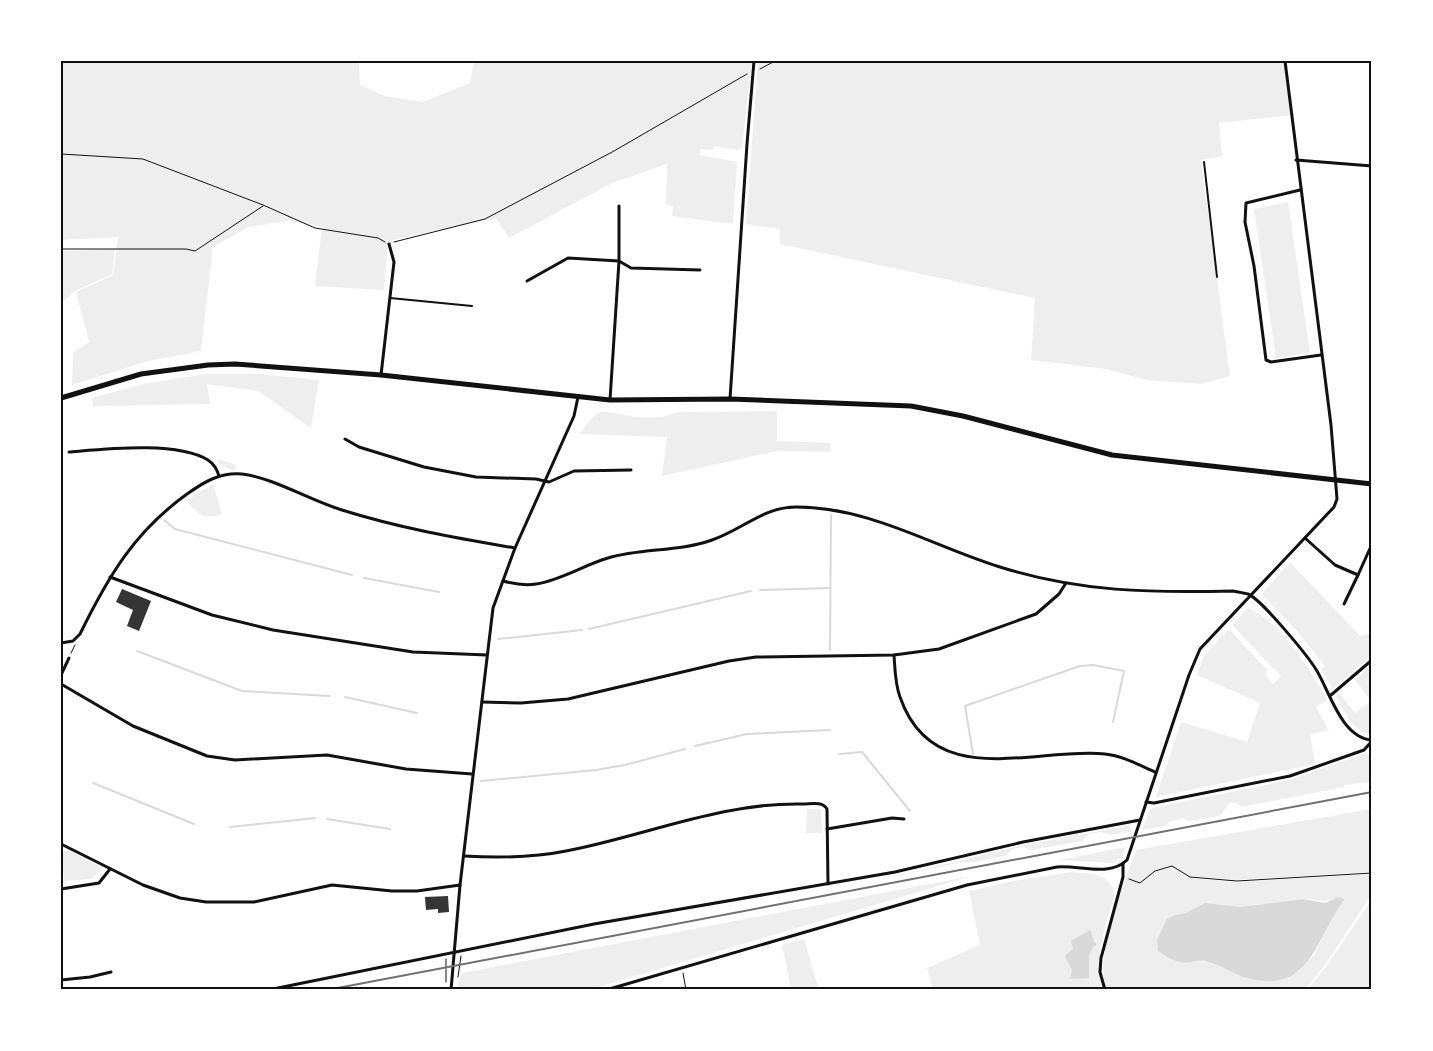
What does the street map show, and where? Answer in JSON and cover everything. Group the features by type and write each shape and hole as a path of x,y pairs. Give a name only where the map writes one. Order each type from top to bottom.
{"main road":[{"path":"61,398 141,374 208,365 260,365 381,375 610,400 730,399 911,406 956,414 1112,455 1372,484"}],"street":[{"path":"730,399 754,61"},
{"path":"606,990 967,885 1057,867 1070,866 1108,870 1116,868 1130,855 1155,772 1194,660 1210,637 1334,507 1337,499 1331,425 1285,61"},
{"path":"1296,160 1372,166"},
{"path":"1300,190 1246,204 1245,222 1254,266 1266,360 1270,362 1321,355"},
{"path":"610,400 619,261 619,206"},
{"path":"381,375 394,262 389,244"},
{"path":"527,281 568,258 619,261 631,268 700,270"},
{"path":"451,990 472,774 493,608 515,548 574,416 578,396"},
{"path":"345,439 359,447 440,472 476,477 555,481 574,471 630,470"},
{"path":"69,452 127,448 181,452 207,460 216,468 219,476"},
{"path":"61,643 73,641 80,634 110,577 124,555 150,525 196,487 219,476 231,474 255,477 333,508 390,524 515,548"},
{"path":"503,581 514,584 538,584 607,558 630,552 704,543 764,514 796,507 833,511 883,522 998,566 1066,583 1117,591 1234,591 1250,595 1302,649 1352,731 1360,737 1372,740 1364,750 1290,776 1154,803 1146,802"},
{"path":"1305,538 1335,565 1358,575"},
{"path":"1344,604 1372,544"},
{"path":"110,577 212,615 272,630 413,652 488,655"},
{"path":"482,702 521,703 568,700 721,663 756,658 894,655 939,649 1024,620 1036,614 1059,594 1066,583"},
{"path":"894,655 898,692 911,721 933,743 947,750 982,760 1018,759 1056,754 1107,754 1132,761 1155,772"},
{"path":"61,675 69,658"},
{"path":"1331,695 1372,660"},
{"path":"61,684 133,726 207,756 235,760 327,755 397,768 472,774"},
{"path":"464,856 518,858 566,851 734,808 774,803 825,806 828,884"},
{"path":"827,829 892,818 904,819"},
{"path":"268,990 454,954 594,924 828,884 1140,820"},
{"path":"61,844 143,885 180,898 232,904 275,899 332,885 392,891 460,885"},
{"path":"1105,990 1100,972 1101,958 1123,877 1123,863"},
{"path":"61,889 99,883 110,868"},
{"path":"61,980 90,977 111,972"}],"lane":[{"path":"1204,162 1217,277"},
{"path":"390,298 472,306"}],"path":[{"path":"61,154 143,159 263,205 316,228 378,238 389,244 485,219 607,155 754,70 762,69 775,61"},
{"path":"61,249 186,249 195,251 263,205"},
{"path":"69,658 76,644 73,641"},
{"path":"1123,877 1140,883 1154,871 1172,866 1190,877 1237,881 1372,873"},
{"path":"456,981 459,975 460,952"},
{"path":"446,955 446,983"},
{"path":"682,967 686,990"}],"shaded area":[{"path":"61,61 359,61 360,85 385,96 423,102 470,83 474,61 752,61 742,148 738,150 714,146 713,150 700,149 700,155 737,162 733,224 672,216 673,206 666,205 667,164 612,183 509,238 496,218 388,241 384,290 315,286 322,227 288,221 248,227 213,247 201,351 148,361 72,385 73,353 89,342 76,292 113,275 118,237 61,240"},
{"path":"758,61 1284,61 1292,115 1219,123 1222,156 1201,160 1230,376 1201,384 1147,380 1106,369 1031,360 1035,298 780,244 780,229 746,224"},
{"path":"1288,202 1310,353 1276,358 1254,209"},
{"path":"115,249 112,274 75,291 61,303 61,251"},
{"path":"206,374 260,374 319,380 311,428 258,391 207,384 210,404 94,406 91,398 144,384"},
{"path":"602,411 649,418 677,412 777,411 777,441 830,443 831,452 777,451 662,476 667,437 579,434 594,416"},
{"path":"218,459 236,465 234,471 219,464"},
{"path":"213,484 222,514 211,517 202,515 187,500"},
{"path":"1290,562 1360,636 1370,634 1372,636 1372,655 1333,689 1321,669 1325,666 1297,631 1262,594"},
{"path":"1248,608 1272,624 1294,648 1328,700 1316,707 1329,730 1310,734 1315,764 1156,797 1181,722 1247,742 1260,703 1197,675 1204,656 1229,629 1266,669 1266,676 1273,684 1281,676 1232,625"},
{"path":"1372,664 1372,734 1354,725 1336,696 1339,693 1355,713 1371,701 1355,680"},
{"path":"1366,753 1372,755 1372,782 1344,785 1344,787 1242,807 1234,802 1229,803 1220,816 1189,821 1183,818 1169,822 1165,826 1142,830 1149,811 1153,808 1289,780"},
{"path":"807,809 821,809 822,833 806,833"},
{"path":"1372,809 1372,872 1234,880 1190,876 1190,878 1237,882 1372,874 1372,894 1325,965 1303,990 1106,990 1103,976 1107,940 1118,900 1136,850","holes":["1338,897 1345,899 1332,916 1315,954 1298,972 1199,960 1175,961 1158,951 1175,915 1186,913 1207,904 1240,907 1304,899 1324,901"]},
{"path":"1130,826 1131,832 1111,835 1101,832 1089,834 1082,841 1032,850 1022,847 1013,849 1005,856 969,863 963,862 888,878 1023,845"},
{"path":"1126,847 1122,856 1114,863 1059,860"},
{"path":"68,850 103,868 91,879 64,881 62,852"},
{"path":"1072,872 1099,876 1109,882 1112,887 1114,895 1104,930 1100,954 1100,978 1103,990 933,990 927,968 980,945 969,891 1013,881"},
{"path":"972,876 588,990 457,990 462,973"},
{"path":"1338,897 1345,899 1335,913 1319,944 1300,969 1288,977 1272,981 1251,979 1206,961 1177,961 1158,951 1157,940 1167,919 1186,913 1205,903 1240,907 1304,899 1325,903"},
{"path":"1372,899 1372,990 1307,990 1326,967"},
{"path":"1090,930 1097,945 1093,947 1089,957 1089,978 1070,979 1072,970 1065,956 1073,949 1071,941"},
{"path":"804,939 819,990 791,990 782,945"}],"building":[{"path":"122,589 151,601 139,631 127,626 133,610 116,602"},
{"path":"448,896 449,912 438,913 438,909 426,910 425,897"}],"waterway":[{"path":"830,650 831,515"},
{"path":"164,520 175,529 352,575"},
{"path":"364,578 439,592"},
{"path":"760,590 830,588"},
{"path":"589,629 751,591"},
{"path":"498,639 582,630"},
{"path":"137,651 242,691 330,696"},
{"path":"973,754 965,706 1080,666 1093,665 1124,671 1113,722"},
{"path":"345,697 417,713"},
{"path":"695,746 747,734 830,730"},
{"path":"481,781 596,770 625,765 685,749"},
{"path":"839,754 862,752 910,811"},
{"path":"93,783 194,824"},
{"path":"230,827 315,818"},
{"path":"327,819 390,829"}],"railway":[{"path":"327,990 1372,792"}]}
